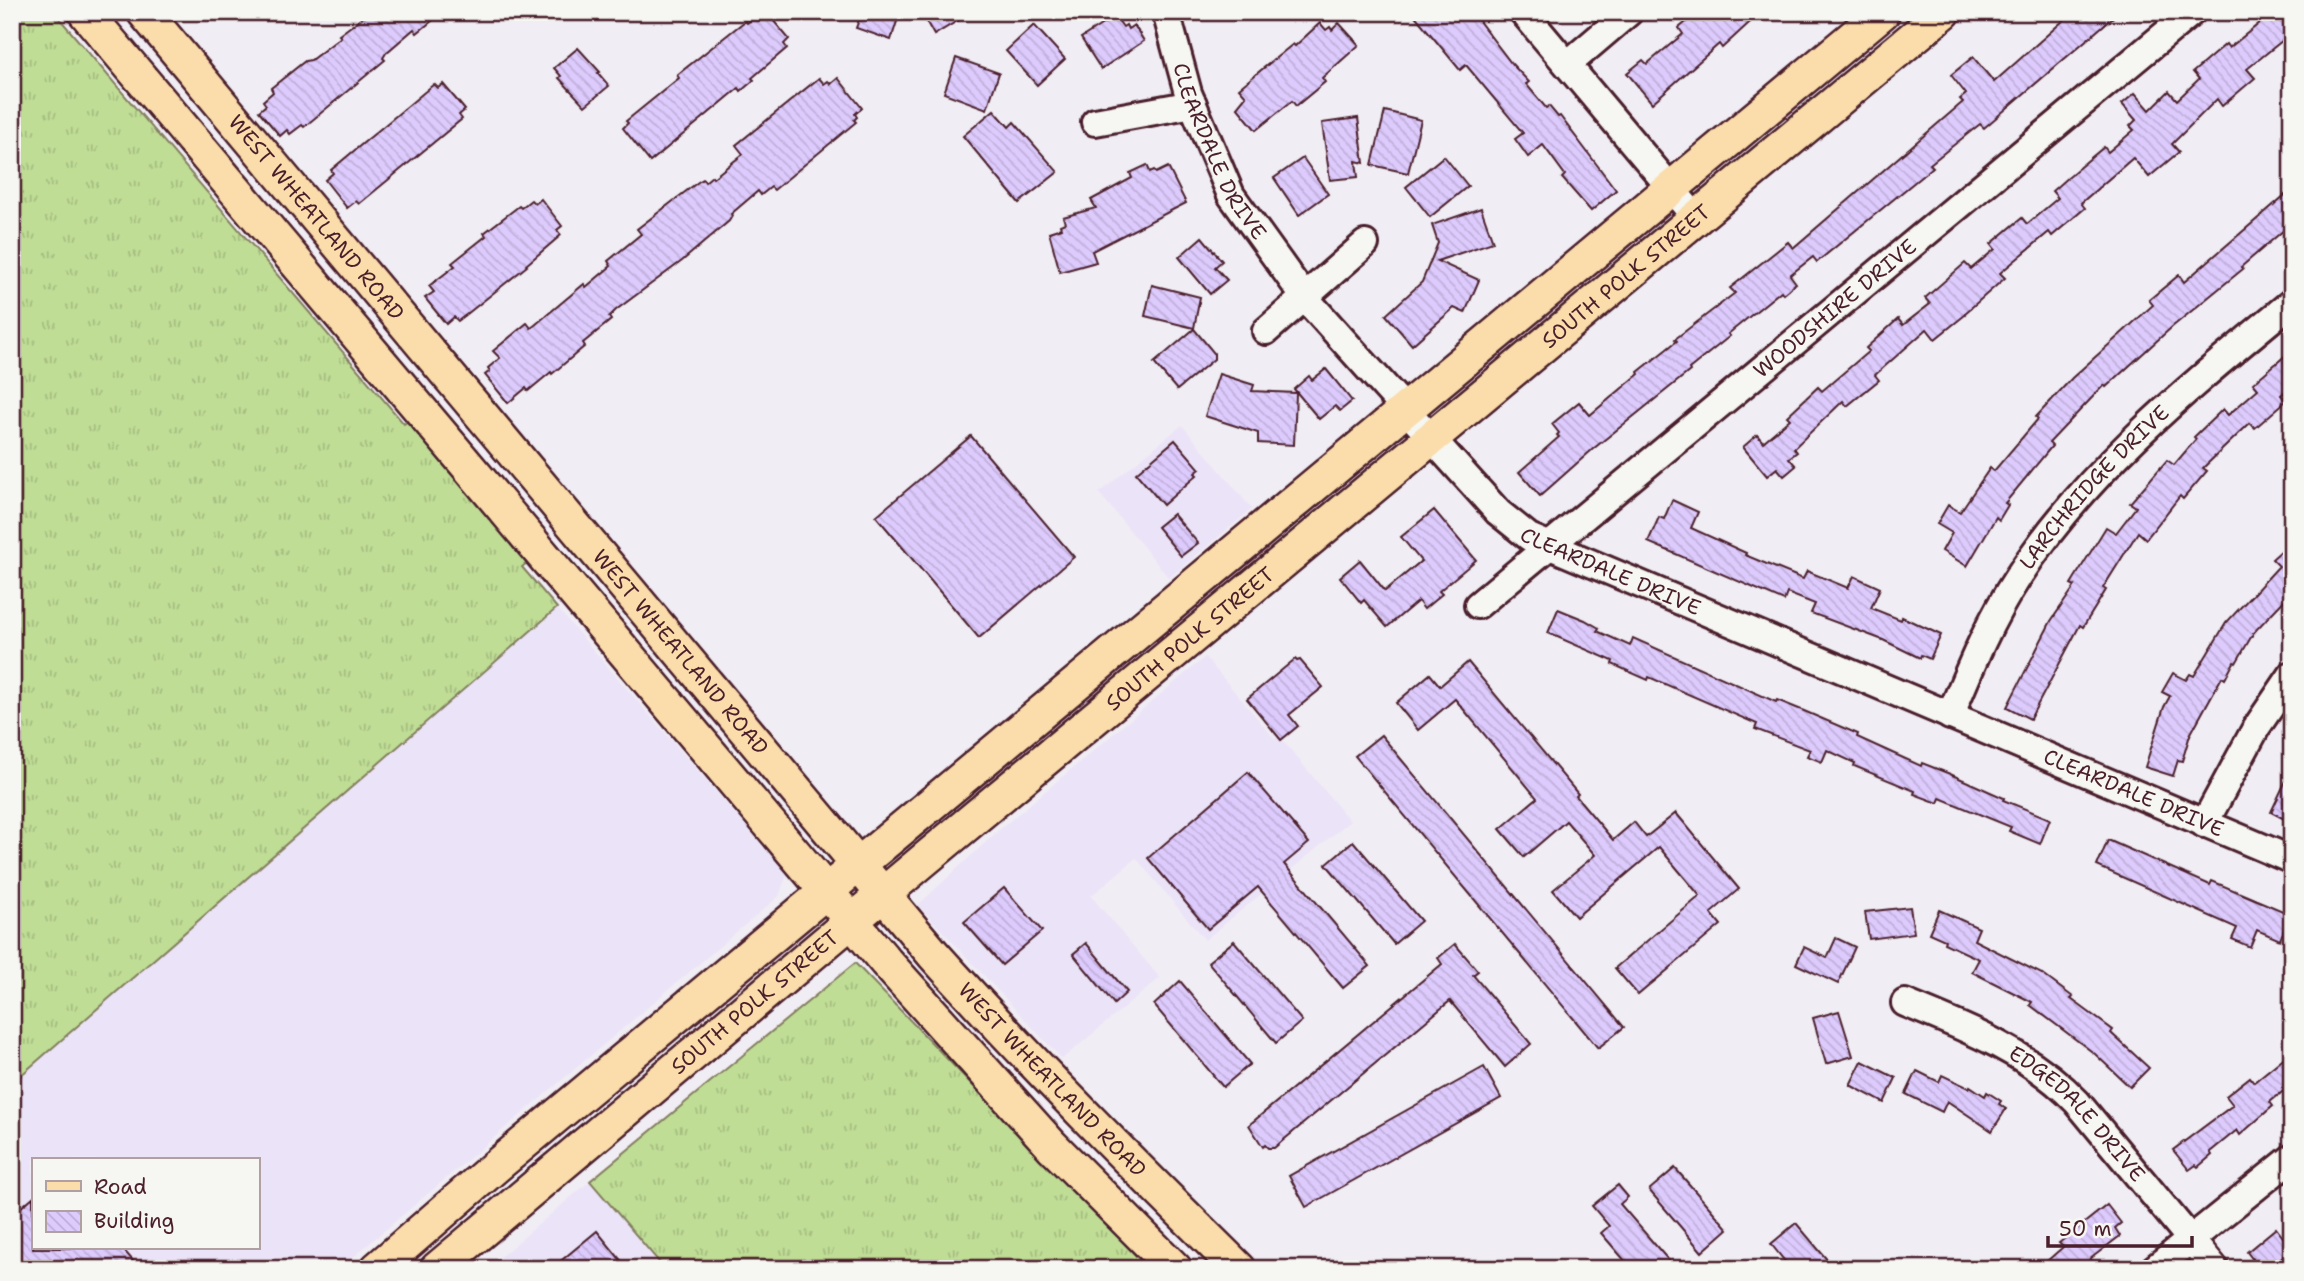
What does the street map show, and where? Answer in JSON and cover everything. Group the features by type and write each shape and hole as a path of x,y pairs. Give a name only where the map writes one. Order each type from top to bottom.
{"main road":[{"name":"WEST WHEATLAND ROAD","path":"85,12 851,921 1020,1111 1175,1269"},
{"name":"WEST WHEATLAND ROAD","path":"144,12 883,894 987,1014 1140,1172 1239,1269"},
{"name":"SOUTH POLK STREET","path":"377,1269 826,891 1883,12"},
{"name":"SOUTH POLK STREET","path":"437,1269 883,894 1944,12"},
{"path":"152,94 187,62"},
{"path":"310,281 344,250"},
{"path":"489,493 524,465"},
{"path":"1179,598 1204,627"},
{"path":"1107,1201 1140,1172"},
{"path":"441,1214 466,1244"}],"street":[{"name":"CLEARDALE DRIVE","path":"1166,12 1193,104 1231,195 1305,298 1498,512 1530,537 2292,860"},
{"path":"1522,12 1696,218"},
{"path":"1567,64 1629,12"},
{"name":"WOODSHIRE DRIVE","path":"1478,605 2192,12"},
{"path":"1095,122 1193,104"},
{"path":"1266,331 1365,244"},
{"name":"LARCHRIDGE DRIVE","path":"1950,716 1987,628 2018,576 2049,534 2118,456 2182,394 2292,302"},
{"path":"2204,824 2256,728 2292,675"},
{"name":"EDGEDALE DRIVE","path":"1905,1003 1988,1038 2059,1083 2215,1269"},
{"path":"2154,1269 2189,1238 2292,1158"}],"shaded area":[{"path":"1182,425 1252,509 1169,578 1099,493"},
{"path":"557,608 787,874 779,896 339,1269 12,1269 12,1083"},
{"path":"1205,657 1275,739 1279,736 1350,821 1205,940 1136,858 1091,896 1160,978 1062,1059 918,905 999,830"},
{"path":"590,1181 665,1269 486,1269"}],"green space":[{"path":"12,12 54,12 404,424 420,412 540,552 522,567 557,608 12,1083"},
{"path":"855,963 1149,1269 665,1269 590,1181"}],"building":[{"path":"370,12 443,12 417,33 414,29 386,53 383,58 385,60 304,127 302,125 290,134 287,130 280,136 259,111 266,105 263,101 273,92 271,88 341,37 339,35"},
{"path":"862,12 900,12 891,40 856,28"},
{"path":"921,12 972,12 934,35"},
{"path":"1412,12 1472,12 1529,82 1526,84 1546,108 1549,106 1560,116 1616,190 1591,211 1562,178 1565,175 1543,145 1528,157 1515,139 1523,133 1466,65 1460,70"},
{"path":"1698,12 1761,12 1722,48 1719,44 1652,103 1627,73 1643,60 1647,64 1683,34 1679,28"},
{"path":"2073,12 2119,12 1984,128 1980,124 1930,164 1933,167 1817,262 1813,257 1790,275 1796,283 1783,294 1781,291 1728,334 1730,336 1689,369 1690,371 1593,449 1540,496 1519,472 1559,437 1552,424 1579,402 1590,415 1677,341 1675,339 1735,293 1730,288 1788,242 1793,248 1963,102 1960,99 1966,94 1951,75 1973,57 1994,82"},
{"path":"2253,12 2292,12 2292,23 2284,30 2288,36 2247,69 2255,78 2222,106 2217,99 2172,144 2179,152 2149,177 2133,158 2081,203 2085,208 2052,236 2049,232 2000,273 2005,278 1965,315 1935,339 1927,329 1875,375 1879,380 1847,406 1843,401 1794,448 1797,452 1789,458 1796,466 1784,476 1777,468 1767,476 1743,447 1757,435 1763,442 1790,419 1787,416 1818,387 1822,391 1869,351 1866,348 1898,319 1903,325 1930,304 1925,298 1965,263 1971,269 1995,249 1991,244 2022,218 2027,224 2058,198 2052,191 2069,176 2104,147 2108,152 2134,130 2130,126 2136,120 2122,104 2135,93 2150,110 2169,91 2177,100 2199,79 2193,72 2226,44 2229,48 2261,22"},
{"path":"767,13 789,39 784,44 787,48 741,91 739,88 650,162 623,128 628,123 626,121 679,78 677,75 745,21 747,23 758,14 761,18"},
{"path":"1115,16 1123,27 1126,25 1128,29 1134,25 1144,41 1101,69 1081,38"},
{"path":"1320,23 1326,30 1330,27 1332,30 1339,23 1359,45 1322,78 1325,82 1296,106 1292,101 1256,130 1237,107 1246,96 1239,88 1293,44 1295,46"},
{"path":"1034,25 1065,59 1037,85 1006,51"},
{"path":"578,48 609,86 585,106 559,78 561,76 554,68"},
{"path":"956,58 999,73 987,109 944,93"},
{"path":"819,78 824,84 828,81 831,84 838,78 862,108 855,114 856,122 774,190 771,187 761,195 758,191 731,214 729,221 682,261 616,310 609,317 611,320 583,343 585,346 552,374 551,372 528,391 526,388 508,403 485,375 490,371 488,368 500,358 493,351 527,323 531,328 584,284 586,287 611,266 608,261 641,234 637,229 698,182 703,179 705,182 712,176 713,178 743,154 736,145"},
{"path":"434,84 438,88 443,84 465,110 459,115 462,119 359,204 356,201 347,208 325,180 333,173 331,170"},
{"path":"994,110 1009,127 1014,122 1058,172 1019,203 963,136"},
{"path":"1385,111 1421,120 1408,173 1372,165"},
{"path":"1358,118 1364,163 1356,161 1358,177 1330,180 1322,123"},
{"path":"1444,156 1468,186 1430,217 1406,187"},
{"path":"1303,158 1328,194 1299,215 1274,178"},
{"path":"1147,165 1150,172 1154,170 1156,173 1168,167 1186,203 1092,251 1096,262 1060,272 1049,232 1061,228 1060,225 1065,223 1063,217 1096,208 1091,200 1132,178 1130,173"},
{"path":"2292,189 2292,223 2241,267 2243,269 2172,327 2106,387 2104,385 2049,443 2052,446 2005,503 2008,505 1999,520 1996,517 1967,566 1942,551 1952,533 1937,524 1948,505 1960,512 1990,468 1994,471 2038,419 2036,417 2072,378 2153,305 2149,300 2179,275 2184,282"},
{"path":"541,199 562,226 557,230 561,235 458,321 454,317 446,324 425,298 434,292 429,286 455,266 452,263 486,236 484,233 519,206 521,208 531,200 535,204"},
{"path":"1481,208 1493,242 1437,261 1479,280 1465,313 1454,308 1412,345 1386,315 1422,282 1438,243 1432,225"},
{"path":"1202,237 1222,261 1215,267 1227,280 1210,294 1179,257"},
{"path":"1152,285 1200,297 1194,328 1145,316"},
{"path":"1194,329 1214,353 1214,359 1177,390 1154,363"},
{"path":"2292,350 2292,386 2281,395 2286,401 2255,428 2250,423 2203,468 2207,471 2183,499 2180,496 2146,539 2138,532 2103,588 2106,590 2083,627 2080,625 2030,719 2007,707 2051,621 2075,586 2071,584 2106,527 2116,533 2136,507 2130,503 2167,460 2174,465 2196,439 2194,437 2223,409 2228,415 2258,389 2253,383"},
{"path":"1326,369 1352,401 1340,411 1335,406 1319,419 1294,389 1309,376 1312,380"},
{"path":"1219,374 1254,385 1252,391 1296,393 1294,445 1258,443 1258,433 1205,416"},
{"path":"971,436 1074,557 979,638 876,516"},
{"path":"1175,440 1200,469 1195,473 1197,475 1163,505 1136,473"},
{"path":"1672,500 1698,512 1691,528 1746,553 1745,555 1803,579 1807,571 1848,588 1854,576 1880,588 1871,608 1901,620 1902,617 1941,635 1930,659 1921,655 1920,658 1883,640 1811,613 1815,604 1787,593 1784,601 1648,542 1659,517 1664,519"},
{"path":"1434,510 1476,560 1439,591 1442,594 1424,609 1418,601 1387,627 1364,600 1361,603 1340,577 1360,560 1385,591 1421,561 1401,537"},
{"path":"1173,514 1198,543 1181,556 1157,527"},
{"path":"2292,541 2292,592 2254,632 2225,679 2222,677 2190,735 2182,761 2178,760 2173,776 2145,767 2170,696 2162,692 2173,673 2186,680 2190,674 2194,676 2226,623 2279,566 2272,559"},
{"path":"1558,609 1585,620 1599,628 1597,631 1630,646 1633,638 1776,702 1777,700 1858,734 1857,737 1921,766 1922,763 1950,774 2050,819 2040,844 2009,831 2011,827 1940,798 1938,803 1914,794 1915,791 1854,766 1855,763 1827,750 1822,762 1807,756 1810,750 1755,729 1757,724 1649,677 1648,680 1612,664 1613,661 1548,633"},
{"path":"1295,659 1300,660 1323,687 1289,715 1298,726 1281,740 1247,699"},
{"path":"1468,662 1613,840 1634,822 1646,837 1676,813 1739,889 1711,913 1721,925 1638,995 1615,968 1700,896 1659,847 1576,917 1553,890 1595,855 1566,821 1524,857 1500,829 1537,798 1455,699 1418,730 1396,703 1430,674 1440,686"},
{"path":"1381,735 1624,1027 1598,1048 1355,756"},
{"path":"2292,768 2292,823 2271,812"},
{"path":"1248,772 1309,843 1284,864 1370,966 1343,988 1258,887 1208,929 1148,858"},
{"path":"2108,840 2210,885 2212,881 2290,914 2280,940 2257,930 2250,947 2232,939 2237,928 2097,866"},
{"path":"1353,841 1421,921 1394,944 1326,864"},
{"path":"1004,888 1042,931 1002,965 964,922"},
{"path":"1910,907 1914,933 1869,939 1865,912"},
{"path":"1939,910 1979,928 1974,940 2042,974 2073,997 2071,999 2113,1030 2111,1033 2149,1068 2130,1087 2095,1054 2030,1005 2032,1002 1972,972 1979,959 1929,933"},
{"path":"1836,938 1855,947 1838,984 1796,964 1804,947 1827,958"},
{"path":"1234,941 1302,1021 1276,1043 1208,962"},
{"path":"1086,943 1127,992 1114,1004 1073,954"},
{"path":"1455,944 1478,971 1473,975 1531,1044 1505,1067 1450,1001 1274,1148 1265,1145 1263,1147 1249,1125 1442,964 1438,958"},
{"path":"1180,981 1250,1064 1223,1087 1154,1005"},
{"path":"1839,1011 1853,1056 1826,1064 1813,1018"},
{"path":"2292,1051 2292,1084 2270,1102 2273,1106 2240,1135 2237,1130 2210,1152 2212,1155 2198,1167 2196,1165 2189,1170 2173,1150 2233,1105 2226,1096 2250,1077 2254,1082"},
{"path":"1862,1061 1896,1078 1884,1103 1850,1085"},
{"path":"1484,1067 1501,1098 1306,1207 1289,1176"},
{"path":"1917,1071 1939,1082 1942,1075 1969,1088 1970,1086 1985,1096 1987,1092 2001,1101 1999,1104 2006,1109 1992,1131 1947,1101 1942,1112 1906,1094"},
{"path":"1675,1168 1728,1229 1702,1252 1649,1190"},
{"path":"1618,1185 1628,1197 1620,1204 1676,1269 1632,1269 1601,1233 1609,1226 1592,1206"},
{"path":"32,1198 32,1250 124,1250 140,1269 12,1269 12,1215"},
{"path":"2107,1205 2121,1223 2115,1228 2120,1236 2090,1259 2092,1261 2083,1269 2038,1269 2063,1247 2059,1243"},
{"path":"1796,1223 1835,1269 1791,1269 1771,1244"},
{"path":"2276,1228 2292,1249 2267,1269 2260,1269 2247,1252"},
{"path":"597,1231 628,1269 551,1269"}]}
